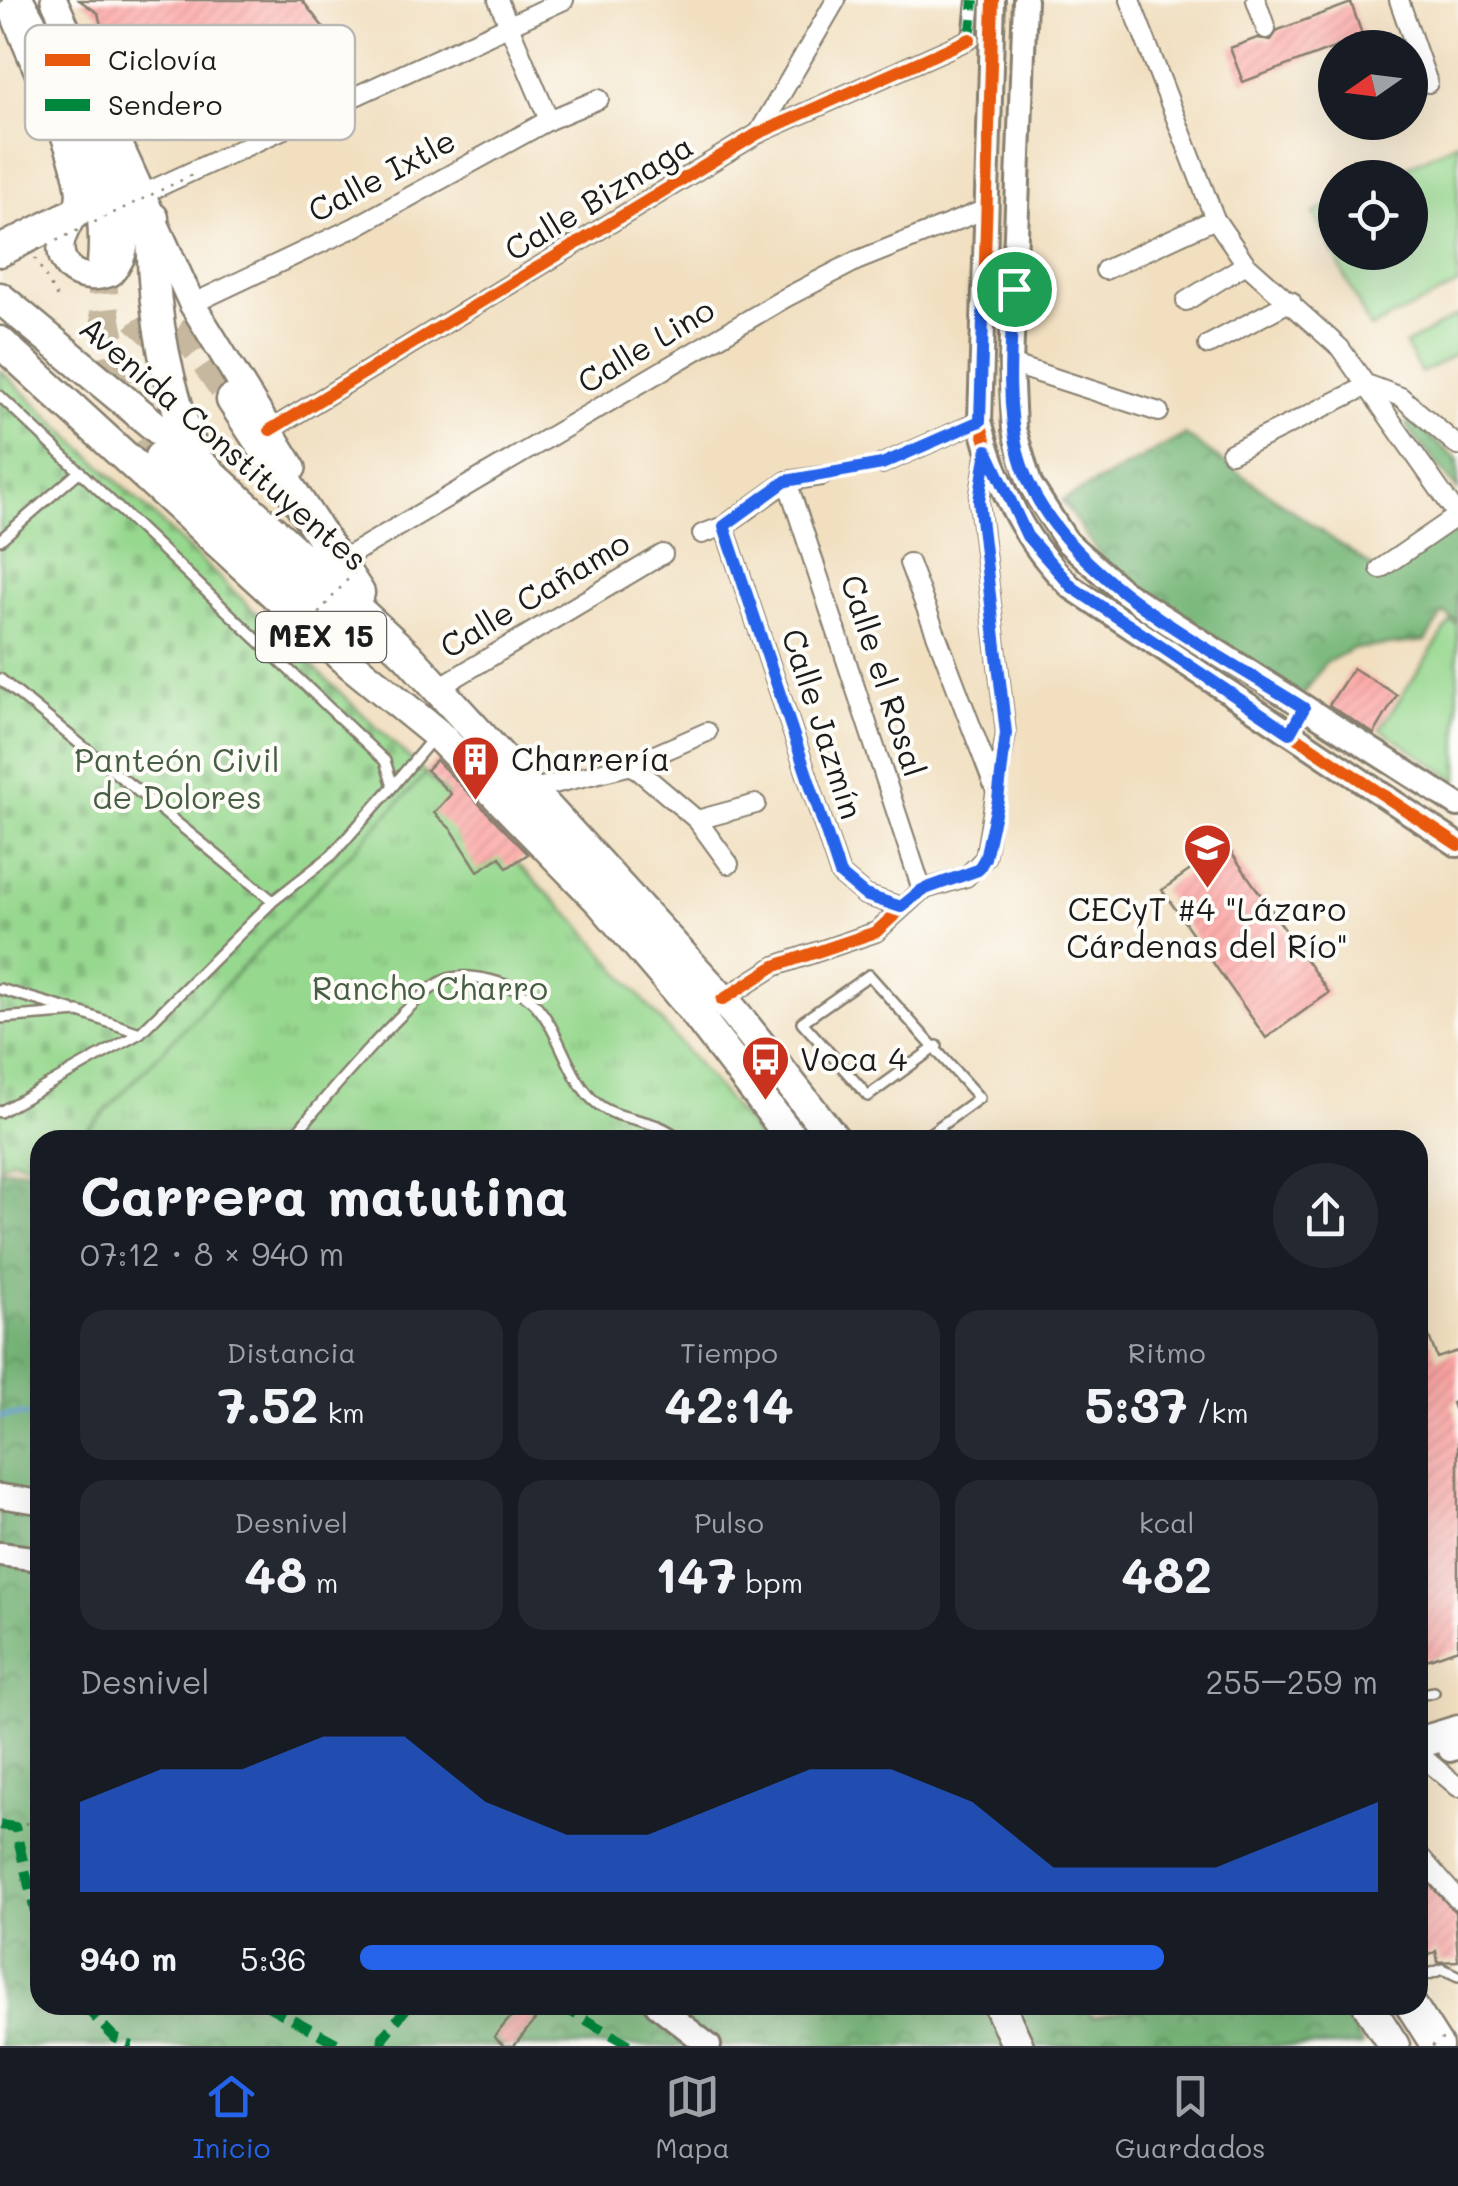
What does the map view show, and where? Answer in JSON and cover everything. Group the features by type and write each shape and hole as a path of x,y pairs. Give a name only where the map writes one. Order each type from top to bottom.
{"highway":[{"path":"18,0 30,25"},
{"path":"84,140 94,160 104,203 103,264"},
{"path":"148,206 154,302 164,357 197,461"},
{"path":"0,251 75,213"},
{"name":"Avenida Constituyentes","path":"0,298 197,461 407,655 722,1000 827,1130"},
{"name":"MEX 15","path":"0,342 351,664 437,734 542,841 694,1011 785,1130"},
{"path":"232,400 354,586 407,655"},
{"path":"160,457 376,652 445,722 542,841"},
{"path":"1428,1743 1455,1743"},
{"path":"1004,2015 1018,2046"},
{"path":"1369,2015 1377,2046"},
{"path":"1374,2015 1394,2046"},
{"path":"1419,2015 1439,2042"}],"main road":[{"path":"9,0 25,41"},
{"path":"54,0 65,25"},
{"path":"63,140 80,193 60,244 63,260 75,274 96,277 112,273 127,238 113,140"},
{"path":"118,140 192,304 270,430 358,557 354,586"}],"street":[{"path":"498,0 549,120"},
{"path":"355,102 564,0"},
{"path":"758,134 836,0"},
{"name":"Calle Biznaga","path":"270,430 758,134 970,39 974,0"},
{"path":"993,0 980,421 987,450 1027,536 1060,576 1458,844"},
{"path":"1025,0 1011,364 1020,457 1046,513 1068,542 1123,592 1458,805"},
{"path":"1130,0 1215,219 1246,264 1340,348 1458,516 1380,570"},
{"path":"1256,0 1266,29"},
{"path":"1398,0 1409,30"},
{"name":"Calle Ixtle","path":"192,304 355,227 549,120 599,99"},
{"path":"148,206 280,140"},
{"name":"Calle Lino","path":"358,557 810,284 986,209"},
{"path":"1106,270 1215,219"},
{"path":"1186,300 1246,264"},
{"path":"984,284 1014,289"},
{"path":"1208,345 1291,302"},
{"path":"1011,364 1159,412"},
{"path":"1231,453 1369,385 1401,397 1458,446"},
{"path":"882,464 980,421"},
{"path":"722,1000 775,966 876,932 922,890 966,877 985,858 998,800 1006,722 979,501 987,450"},
{"path":"702,534 724,526 786,481 822,476"},
{"name":"Calle el Rosal","path":"786,481 922,890"},
{"name":"Calle Jazmín","path":"724,526 840,874 865,895 901,907"},
{"name":"Calle Cañamo","path":"438,688 662,554"},
{"path":"909,562 998,800"},
{"path":"1290,733 1304,708"},
{"path":"529,790 632,765 707,732"},
{"path":"632,765 697,820 729,864"},
{"path":"697,820 756,804"},
{"path":"0,1496 30,1500"},
{"path":"0,1554 30,1558"},
{"path":"1428,1762 1458,1787"},
{"path":"1428,1866 1458,1900"},
{"path":"670,2015 709,2046"}],"lane":[{"path":"0,396 384,761 393,786"},
{"path":"0,540 80,471"},
{"path":"0,679 273,902"},
{"path":"0,1112 140,1032 273,902 332,855 437,734"},
{"path":"935,1130 979,1098 937,1046 869,975 802,1022 868,1096 937,1046"},
{"path":"300,1130 411,1007 443,980 466,976 531,1000 594,1101 619,1116 671,1130"},
{"path":"0,990 140,1032"},
{"path":"0,1018 79,1012"},
{"path":"1428,1693 1434,1692"},
{"path":"1428,1974 1443,1969 1457,1977"}],"path":[{"path":"0,268 192,175"},
{"path":"36,260 58,299"},
{"path":"822,476 882,464"},
{"path":"298,637 358,557"},
{"path":"15,1827 30,1822"}],"green space":[{"path":"1458,142 1458,285 1370,328 1342,270 1428,270 1428,160 1421,160"},
{"path":"1458,315 1458,353 1421,373 1405,345"},
{"name":"Panteón Civil de Dolores","path":"0,370 426,774 88,1130 30,1130 30,1164 13,1159 0,1166"},
{"path":"1410,420 1458,460 1458,491 1406,426"},
{"path":"1185,435 1378,571 1447,525 1458,535 1458,622 1443,613 1425,641 1352,649 1324,664 1302,697 1106,564 1062,501"},
{"path":"1451,621 1458,626 1458,781 1380,729"},
{"name":"Rancho Charro","path":"426,774 582,927 753,1130 88,1130"},
{"path":"0,1169 30,1170 30,2015 1349,2015 1362,2046 0,2046"}],"building":[{"path":"79,0 302,0 322,25 101,25 98,13"},
{"path":"1351,3 1361,30 1318,30 1318,54 1243,82 1230,48 1257,38 1271,40 1278,30"},
{"path":"1353,668 1397,695 1374,734 1329,705"},
{"name":"Charrería","path":"436,760 528,854 507,868 500,857 478,871 452,830 434,813 451,794 426,770"},
{"path":"1226,845 1329,993 1266,1038 1162,890"},
{"path":"1428,1334 1437,1358 1458,1351 1458,1401 1452,1403 1458,1420 1458,1649 1428,1660"},
{"path":"1428,1883 1455,1912 1458,1961 1438,1962 1436,1951 1428,1956"},
{"path":"512,2015 529,2015 535,2020 514,2046 504,2046 494,2037"}],"waterway":[{"path":"0,1416 30,1414"}],"tunnel":[{"path":"103,264 105,315 117,364 160,457"},
{"path":"122,380 132,343 145,331 164,325 192,342 232,400"}],"marked path":[{"path":"970,39 974,0"},
{"path":"0,1825 15,1827 30,1891"},
{"path":"93,2015 115,2038 132,2046"},
{"path":"285,2015 342,2046"},
{"path":"382,2046 383,2037 401,2015"},
{"path":"577,2015 632,2046"}],"cycle path":[{"path":"993,0 980,421 994,467 1014,511 1039,551 1071,587 1458,845"},
{"path":"270,430 757,134 970,39"},
{"path":"722,1000 775,966 876,932 922,890 966,877 985,858 1006,733 979,501 987,449"}],"place":[{"name":"Charrería","path":"476,802"},
{"name":"CECyT #4 \"Lázaro Cárdenas del Río\"","path":"1207,890"},
{"name":"Voca 4","path":"765,1102"}],"route":[{"path":"984,284 1014,289 1014,429 1030,484 1046,513 1092,568 1123,592 1304,708 1290,733 1072,587 1027,536 987,450 979,501 1006,711 998,800 985,858 978,870 922,890 901,907 865,895 840,874 724,526 786,481 882,464 980,421 984,284"}]}
